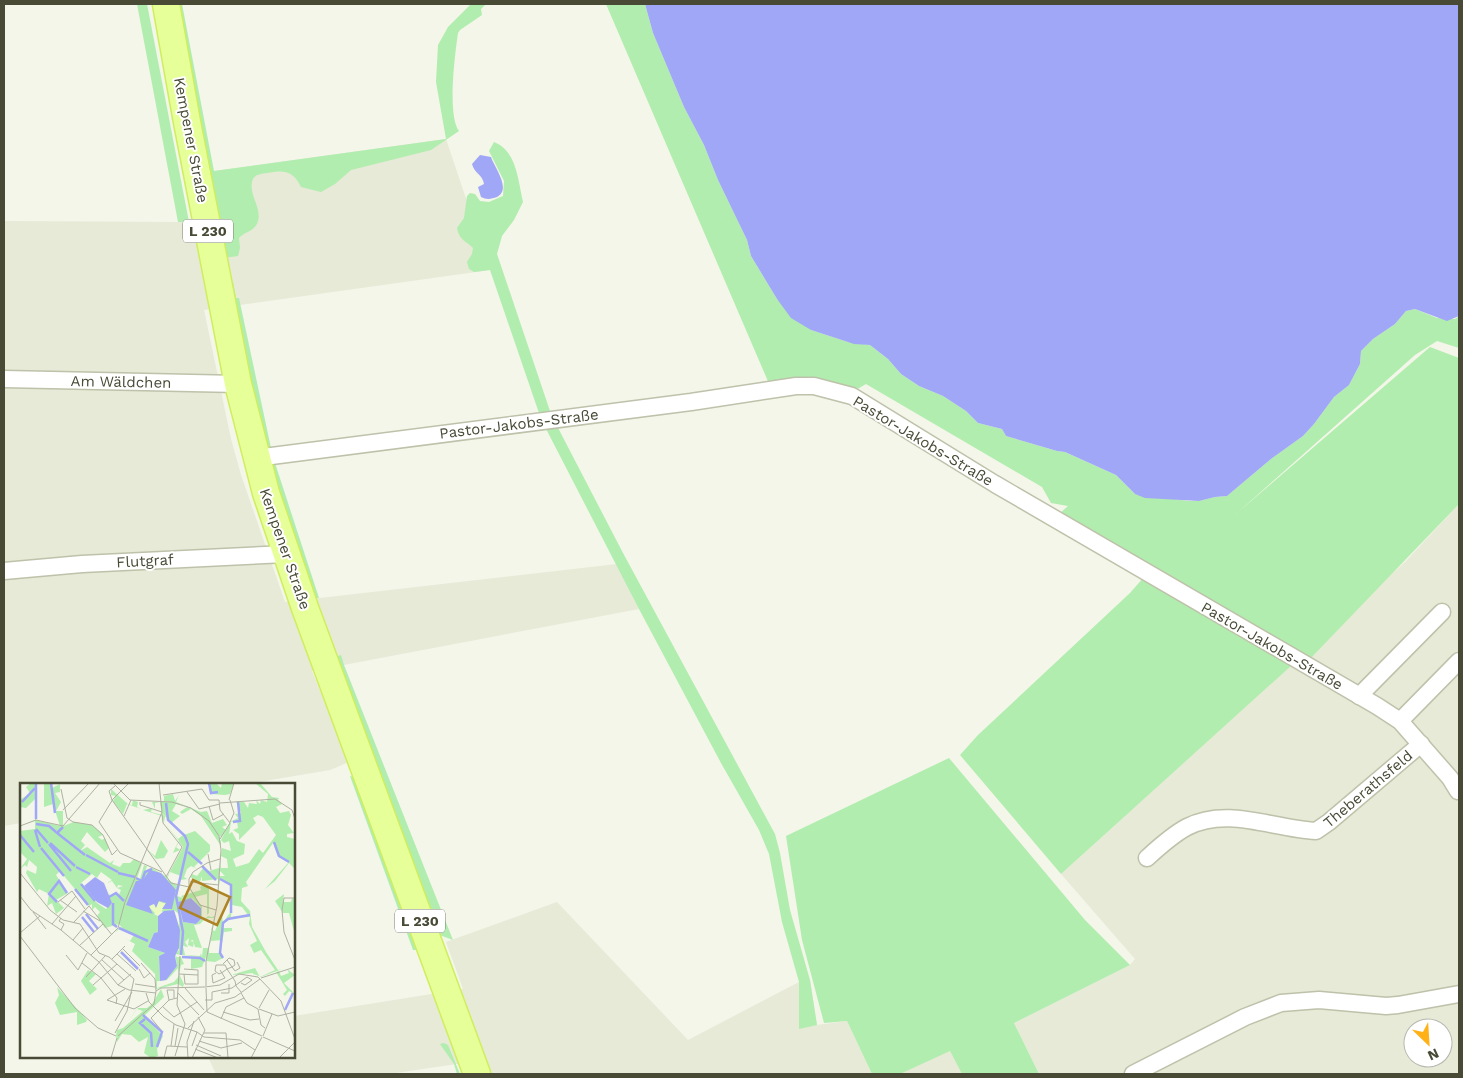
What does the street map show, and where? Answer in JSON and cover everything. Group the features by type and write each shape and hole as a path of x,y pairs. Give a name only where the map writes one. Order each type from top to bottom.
{"main road":[{"name":"Kempener Straße","path":"166,4 238,384 256,458 286,554 363,768 477,1074"}],"street":[{"name":"Am Wäldchen","path":"4,379 238,384"},
{"name":"Pastor-Jakobs-Straße","path":"256,458 692,402 796,386 814,386 852,396 1003,489 1400,721 1450,778 1459,792"},
{"name":"Flutgraf","path":"4,571 82,564 286,554"},
{"name":"Pastor-Jakobs-Straße","path":"1359,696 1442,612"},
{"path":"1400,721 1459,661"},
{"name":"Theberathsfeld","path":"1147,858 1185,828 1206,820 1242,818 1316,831 1420,744"},
{"path":"1133,1074 1245,1017 1281,1003 1319,1000 1392,1005 1459,994"}],"shaded area":[{"path":"446,139 490,270 204,310 231,439 241,475 285,602 617,564 639,609 312,671 349,762 330,770 253,783 20,783 20,823 4,826 4,221 216,221 214,171"},
{"path":"1459,504 1459,1074 1039,1074 1014,1023 1130,965 1135,959 1061,874 1406,561"},
{"path":"557,902 688,1040 799,982 810,980 817,1025 847,1021 872,1074 483,1074 477,1061 389,1074 216,1074 208,1058 295,1058 295,1016 463,989 446,942"},
{"path":"950,1051 962,1074 900,1074 942,1054"}],"green space":[{"path":"137,4 147,4 189,222 178,222"},
{"path":"174,4 182,4 214,171 446,139 436,82 438,45 448,27 471,4 486,4 481,9 482,15 458,33 454,69 453,112 459,131 431,150 351,170 335,184 321,192 301,187 295,177 287,172 257,175 253,179 252,190 259,216 257,225 239,238 240,248 238,256 223,258"},
{"path":"606,4 645,4 653,33 684,107 704,145 718,180 747,240 751,256 777,299 811,330 848,342 870,345 888,359 901,374 919,386 943,396 966,411 978,423 1002,429 1006,436 1065,452 1116,475 1135,494 1199,501 1227,496 1271,459 1303,436 1334,397 1349,385 1360,364 1361,351 1373,339 1395,324 1406,311 1415,309 1437,318 1455,319 1459,316 1459,348 1437,341 1415,355 1236,514 1430,347 1459,358 1459,504 1307,662 1058,515 1068,506 1051,503 1042,487 866,384 854,391 833,384 813,381 770,386"},
{"path":"494,142 502,146 512,159 518,176 523,202 514,220 502,236 497,254 551,414 540,416 490,270 474,272 469,269 467,262 473,248 461,238 457,228 464,218 467,196 470,193 475,194 480,201 489,202 503,196 504,181 489,151"},
{"path":"231,282 233,282 236,298 239,298 271,448 264,447"},
{"path":"556,424 623,553 775,834 790,910 810,980 817,1025 799,1029 799,982 782,922 769,854 759,830 639,609 544,425"},
{"path":"274,460 319,598 314,598 268,462"},
{"path":"1144,577 1292,665 1061,874 960,755 978,735 1130,593"},
{"path":"341,655 453,940 437,934 334,657"},
{"path":"949,758 1085,920 1130,965 1014,1023 1039,1074 962,1074 950,1051 900,1074 872,1074 847,1021 824,1023 802,940 786,836"},
{"path":"350,776 357,778 419,950 413,950"},
{"path":"440,1044 448,1045 460,1074 457,1074 454,1064"}],"water":[{"path":"645,4 1459,4 1459,316 1447,321 1415,309 1406,311 1395,324 1373,339 1361,351 1360,364 1349,385 1334,397 1303,436 1271,459 1227,496 1199,501 1145,498 1135,494 1116,475 1065,452 1006,436 1002,429 978,423 966,411 943,396 919,386 901,374 888,359 870,345 854,344 811,330 791,318 751,256 747,240 718,180 704,145 684,107 653,33"},
{"path":"480,155 491,157 501,178 503,189 497,197 485,199 481,197 478,187 484,184 472,164"}]}
